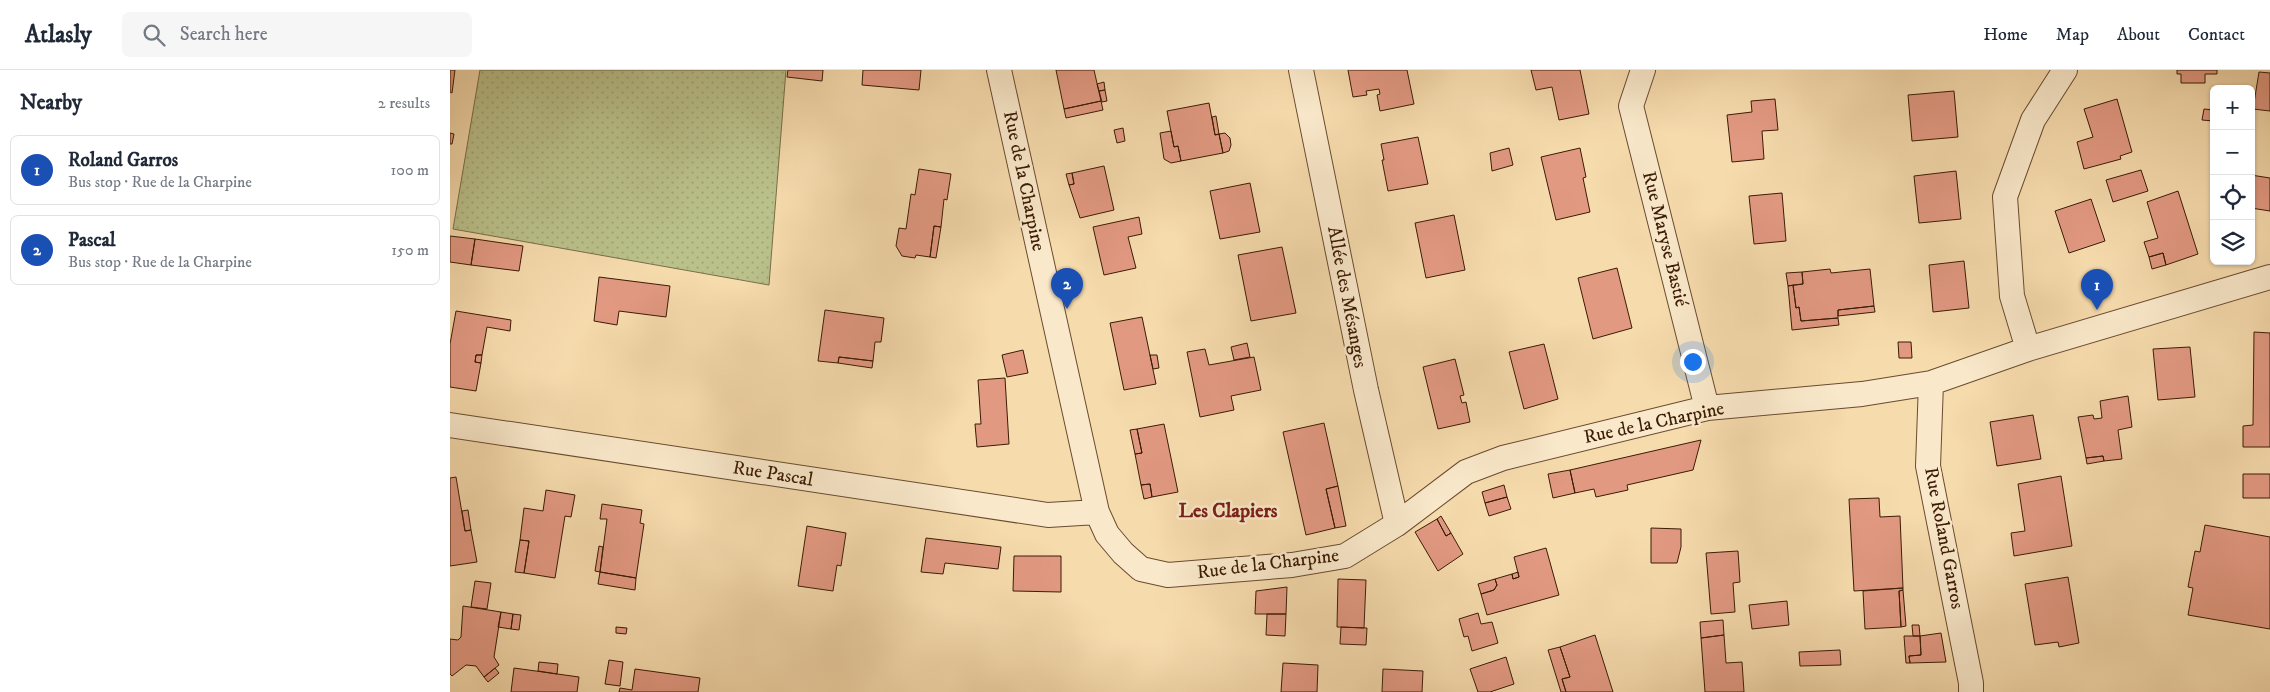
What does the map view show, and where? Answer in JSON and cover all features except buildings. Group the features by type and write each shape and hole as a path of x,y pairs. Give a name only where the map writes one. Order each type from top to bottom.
{"street":[{"name":"Rue de la Charpine","path":"999,70 1097,512 1108,534 1141,569 1168,575 1292,565 1345,556 1397,524 1466,472 1503,458 1707,408 1862,394 1931,384 2028,348 2270,277"},
{"name":"Allée des Mésanges","path":"1301,70 1366,390 1397,524"},
{"name":"Rue Maryse Bastié","path":"1643,70 1631,106 1707,408"},
{"path":"2028,348 2012,296 2005,197 2033,120 2065,70"},
{"name":"Rue Roland Garros","path":"1931,384 1928,466 1969,673 1971,692"},
{"name":"Rue Pascal","path":"450,425 1048,515 1097,512"}],"green space":[{"path":"480,70 786,70 769,285 453,229"}],"place":[{"name":"Pascal","path":"1067,309"},
{"name":"Roland Garros","path":"2097,310"}],"district":[{"name":"Les Clapiers","path":"1228,511"}]}
